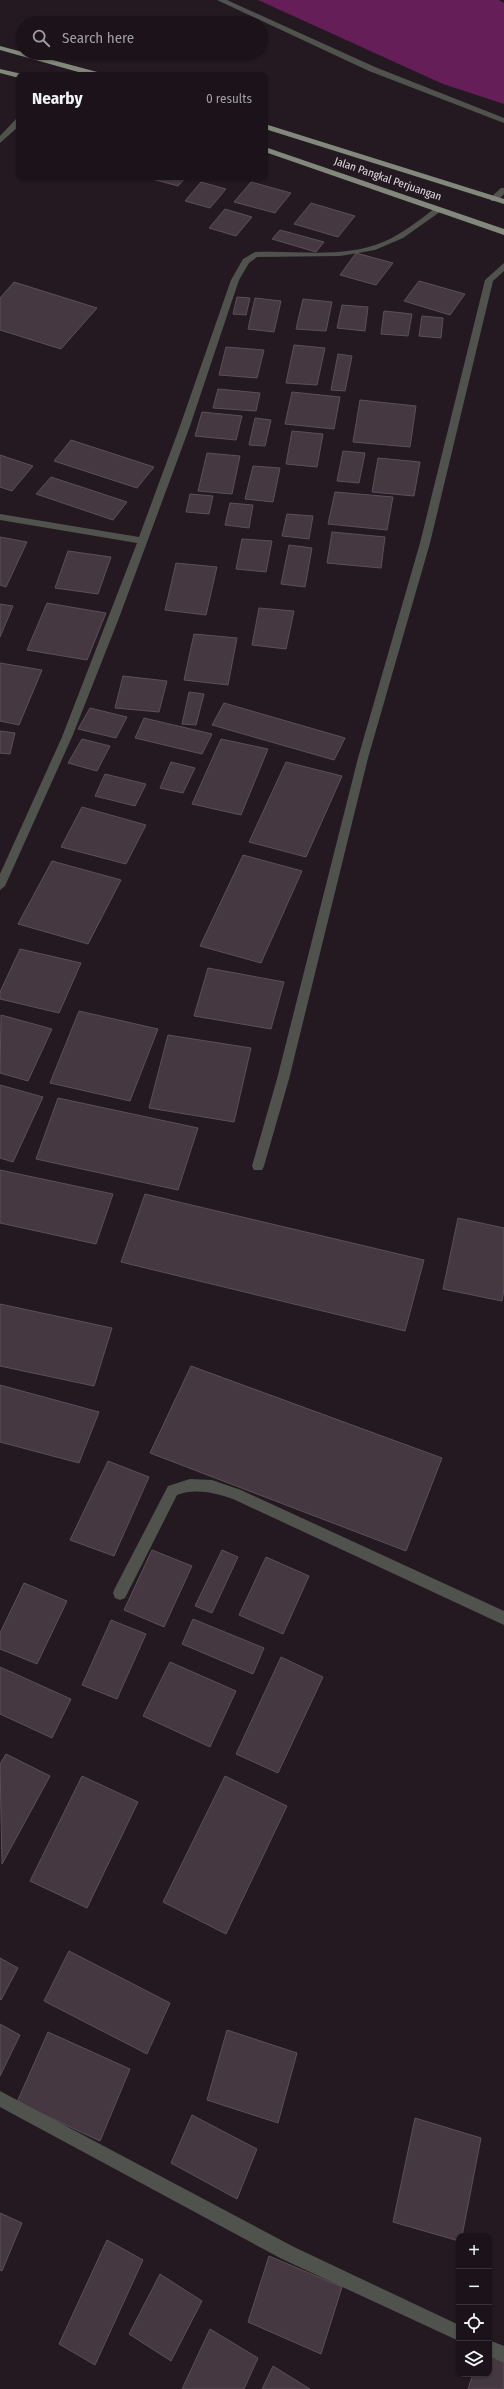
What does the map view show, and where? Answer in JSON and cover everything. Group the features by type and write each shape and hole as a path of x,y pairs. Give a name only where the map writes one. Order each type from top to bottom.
{"main road":[{"path":"0,48 16,52"},
{"path":"44,60 87,72"},
{"path":"0,71 16,75"},
{"name":"Jalan Pangkal Perjuangan","path":"268,127 504,202"},
{"name":"Jalan Pangkal Perjuangan","path":"268,150 504,232"}],"street":[{"path":"221,0 256,16"},
{"path":"268,21 372,69 504,122"},
{"path":"0,141 16,124"},
{"path":"494,199 504,190"},
{"path":"1,882 67,737 143,541 235,280 246,261 256,255 333,253 367,249 386,244 440,209"},
{"path":"258,1166 283,1079 363,758 425,543 489,280 504,266"},
{"path":"0,517 143,541"},
{"path":"120,1593 173,1490 188,1484 205,1485 236,1494 504,1618"},
{"path":"0,2100 288,2253 456,2332"},
{"path":"492,2349 504,2355"}],"shaded area":[{"path":"258,0 499,0 504,3 504,104 443,84"}],"building":[{"path":"156,180 183,180 178,186"},
{"path":"201,182 226,189 210,208 185,201"},
{"path":"251,182 291,193 275,213 234,202"},
{"path":"311,203 355,216 338,237 294,224"},
{"path":"225,209 252,217 236,236 209,228"},
{"path":"280,230 324,242 316,252 272,239"},
{"path":"356,253 393,263 376,285 340,275"},
{"path":"419,281 465,294 450,315 404,301"},
{"path":"14,282 97,308 61,349 0,330 0,298"},
{"path":"237,297 250,298 246,315 233,314"},
{"path":"255,298 281,301 274,332 248,329"},
{"path":"303,299 332,302 326,331 296,329"},
{"path":"342,305 368,307 365,331 337,328"},
{"path":"384,311 412,314 408,336 381,334"},
{"path":"422,316 443,318 441,338 419,336"},
{"path":"294,345 325,348 317,385 286,383"},
{"path":"226,347 264,350 257,378 219,375"},
{"path":"338,354 352,356 345,391 331,390"},
{"path":"218,389 260,393 256,411 213,408"},
{"path":"292,392 340,397 334,429 285,424"},
{"path":"360,400 416,406 410,447 353,442"},
{"path":"202,412 242,416 236,440 195,436"},
{"path":"255,418 271,420 265,446 249,445"},
{"path":"292,431 323,434 317,467 286,464"},
{"path":"71,440 154,467 137,488 54,461"},
{"path":"343,451 365,453 359,483 337,481"},
{"path":"207,453 240,456 232,494 198,491"},
{"path":"0,455 33,466 12,491 0,487"},
{"path":"378,458 420,462 414,496 372,492"},
{"path":"253,466 280,468 273,502 245,499"},
{"path":"51,477 127,502 113,520 36,494"},
{"path":"335,492 393,497 387,530 328,524"},
{"path":"190,494 213,496 209,514 186,512"},
{"path":"230,503 253,505 249,528 225,525"},
{"path":"287,514 313,516 309,539 282,536"},
{"path":"332,532 385,537 381,568 327,563"},
{"path":"0,537 27,542 6,587 0,585"},
{"path":"242,539 272,541 266,572 236,569"},
{"path":"289,545 312,548 305,587 281,584"},
{"path":"68,551 111,557 98,594 55,588"},
{"path":"176,563 217,567 206,615 165,610"},
{"path":"47,603 106,613 87,660 27,650"},
{"path":"0,604 13,606 0,637"},
{"path":"259,608 294,611 286,649 252,645"},
{"path":"194,634 237,638 228,685 184,680"},
{"path":"0,663 42,670 19,725 0,721"},
{"path":"123,676 167,681 159,712 115,708"},
{"path":"189,692 204,694 196,725 182,724"},
{"path":"224,703 345,738 334,760 212,725"},
{"path":"90,708 127,717 116,738 78,729"},
{"path":"144,718 212,734 202,754 135,738"},
{"path":"0,731 15,733 10,754 0,753"},
{"path":"82,739 110,746 97,771 68,763"},
{"path":"221,739 268,749 241,815 192,804"},
{"path":"171,762 195,768 183,793 160,788"},
{"path":"286,762 342,776 306,857 249,842"},
{"path":"105,774 146,784 135,806 95,796"},
{"path":"82,807 146,825 126,864 61,847"},
{"path":"243,855 302,871 261,963 200,946"},
{"path":"52,861 121,880 88,944 18,924"},
{"path":"20,949 81,963 59,1013 0,999 0,992"},
{"path":"208,968 284,982 271,1029 194,1016"},
{"path":"79,1011 158,1029 130,1101 50,1083"},
{"path":"1,1015 52,1029 28,1081 0,1073"},
{"path":"168,1035 251,1048 234,1122 149,1108"},
{"path":"0,1085 43,1097 13,1162 0,1158"},
{"path":"58,1098 198,1128 178,1190 36,1159"},
{"path":"0,1170 113,1194 96,1244 0,1223"},
{"path":"145,1194 424,1260 405,1331 121,1262"},
{"path":"458,1218 504,1228 504,1289 502,1301 443,1289"},
{"path":"0,1304 112,1328 94,1386 0,1366"},
{"path":"191,1366 442,1458 406,1551 150,1453"},
{"path":"0,1385 99,1412 79,1463 0,1442"},
{"path":"108,1461 149,1477 114,1556 70,1540"},
{"path":"152,1550 192,1566 164,1627 124,1610"},
{"path":"222,1550 238,1557 212,1613 195,1606"},
{"path":"266,1557 309,1576 283,1634 239,1615"},
{"path":"24,1583 67,1601 37,1664 0,1649 0,1633"},
{"path":"193,1619 264,1648 253,1674 182,1644"},
{"path":"111,1620 146,1634 117,1699 82,1685"},
{"path":"281,1657 323,1677 278,1773 236,1754"},
{"path":"170,1662 236,1691 210,1747 143,1716"},
{"path":"0,1667 71,1699 52,1738 0,1714"},
{"path":"6,1754 50,1776 2,1864 0,1764"},
{"path":"82,1776 138,1802 87,1908 30,1881"},
{"path":"225,1776 287,1806 226,1934 163,1902"},
{"path":"69,1951 170,2003 147,2054 44,2001"},
{"path":"0,1958 18,1968 1,2000 0,1999"},
{"path":"0,2024 20,2035 0,2076"},
{"path":"227,2030 297,2053 278,2123 207,2100"},
{"path":"48,2032 130,2069 100,2141 17,2102"},
{"path":"192,2115 257,2149 237,2199 171,2163"},
{"path":"415,2118 481,2138 463,2233 456,2233 456,2240 393,2222"},
{"path":"0,2213 22,2223 2,2271 0,2270"},
{"path":"107,2240 143,2260 95,2365 59,2344"},
{"path":"269,2256 342,2287 321,2354 248,2322"},
{"path":"160,2274 202,2301 171,2361 129,2334"},
{"path":"210,2329 258,2358 244,2389 182,2389"},
{"path":"492,2351 504,2357 504,2389 468,2389 472,2377 492,2377"},
{"path":"273,2366 310,2389 262,2389"}]}
